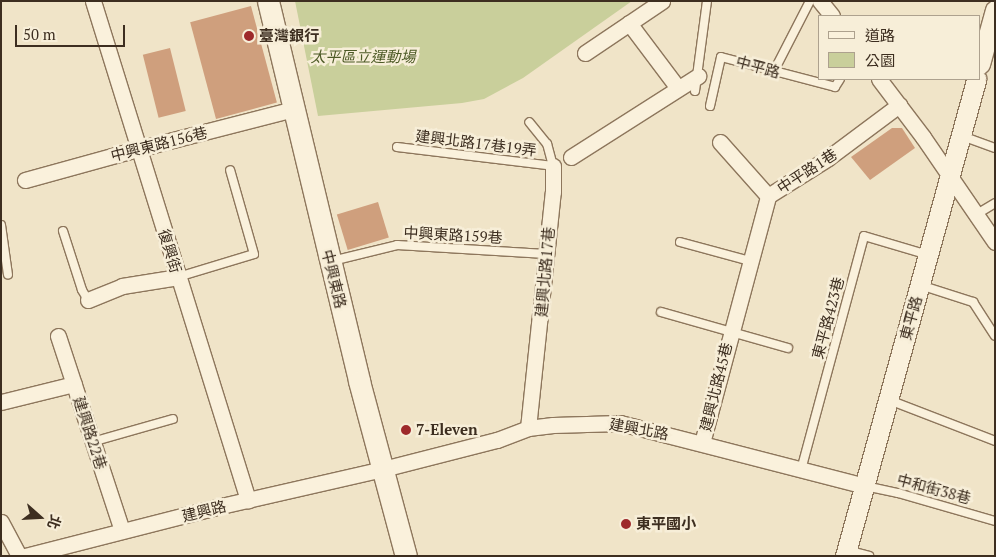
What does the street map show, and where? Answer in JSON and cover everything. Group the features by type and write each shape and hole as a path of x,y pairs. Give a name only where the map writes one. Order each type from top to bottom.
{"main road":[{"name":"中興東路","path":"268,1 330,262 406,556"}],"street":[{"name":"復興街","path":"93,1 248,500"},
{"path":"585,53 662,1"},
{"path":"820,1 831,15"},
{"path":"981,60 995,10"},
{"path":"629,24 678,88"},
{"path":"571,157 698,76"},
{"path":"879,80 949,174 995,242"},
{"name":"東平路","path":"846,553 976,80"},
{"name":"中平路1巷","path":"750,261 768,196 828,158 899,106"},
{"name":"中興東路156巷","path":"25,180 130,150 139,150 293,109"},
{"path":"720,142 768,196"},
{"name":"建興北路17巷","path":"528,428 537,358 553,192 553,166"},
{"name":"建興北路45巷","path":"702,443 750,261"},
{"path":"88,300 122,286 178,277"},
{"name":"建興路22巷","path":"58,336 122,531"},
{"path":"1,402 74,384"},
{"name":"建興北路","path":"383,469 497,440 528,428 593,422 620,424 702,443 865,486"},
{"name":"建興路","path":"25,556 248,500 383,469"},
{"path":"1,522 19,556"}],"lane":[{"path":"695,91 707,1"},
{"path":"774,71 810,1"},
{"name":"中平路","path":"710,106 721,57 835,87 839,80"},
{"name":"建興北路17巷","path":"529,122 547,144 553,166"},
{"path":"960,135 995,148"},
{"name":"建興北路17巷19弄","path":"396,147 553,166"},
{"path":"178,277 254,254 230,170"},
{"path":"977,214 995,203"},
{"path":"1,225 8,275"},
{"path":"63,231 82,290 88,300"},
{"name":"東平路423巷","path":"801,470 864,236 928,255"},
{"path":"680,242 750,261"},
{"name":"中興東路159巷","path":"330,262 397,245 546,254"},
{"path":"920,284 973,302 995,336"},
{"name":"建興北路45巷","path":"661,312 788,348"},
{"path":"889,400 995,441"},
{"path":"92,442 173,420"},
{"name":"中和街38巷","path":"865,486 898,493 995,520"},
{"path":"846,553 869,556"}],"green space":[{"name":"太平區立運動場","path":"295,1 632,1 523,78 484,99 462,103 318,116"}],"building":[{"path":"251,6 277,103 216,119 190,22"},
{"path":"170,48 186,111 159,118 143,55"},
{"path":"892,128 902,128 915,148 870,180 851,157"},
{"path":"378,202 389,237 348,250 337,215"}],"place":[{"name":"臺灣銀行","path":"249,36"},
{"name":"7-Eleven","path":"406,430"},
{"name":"東平國小","path":"626,524"}]}
